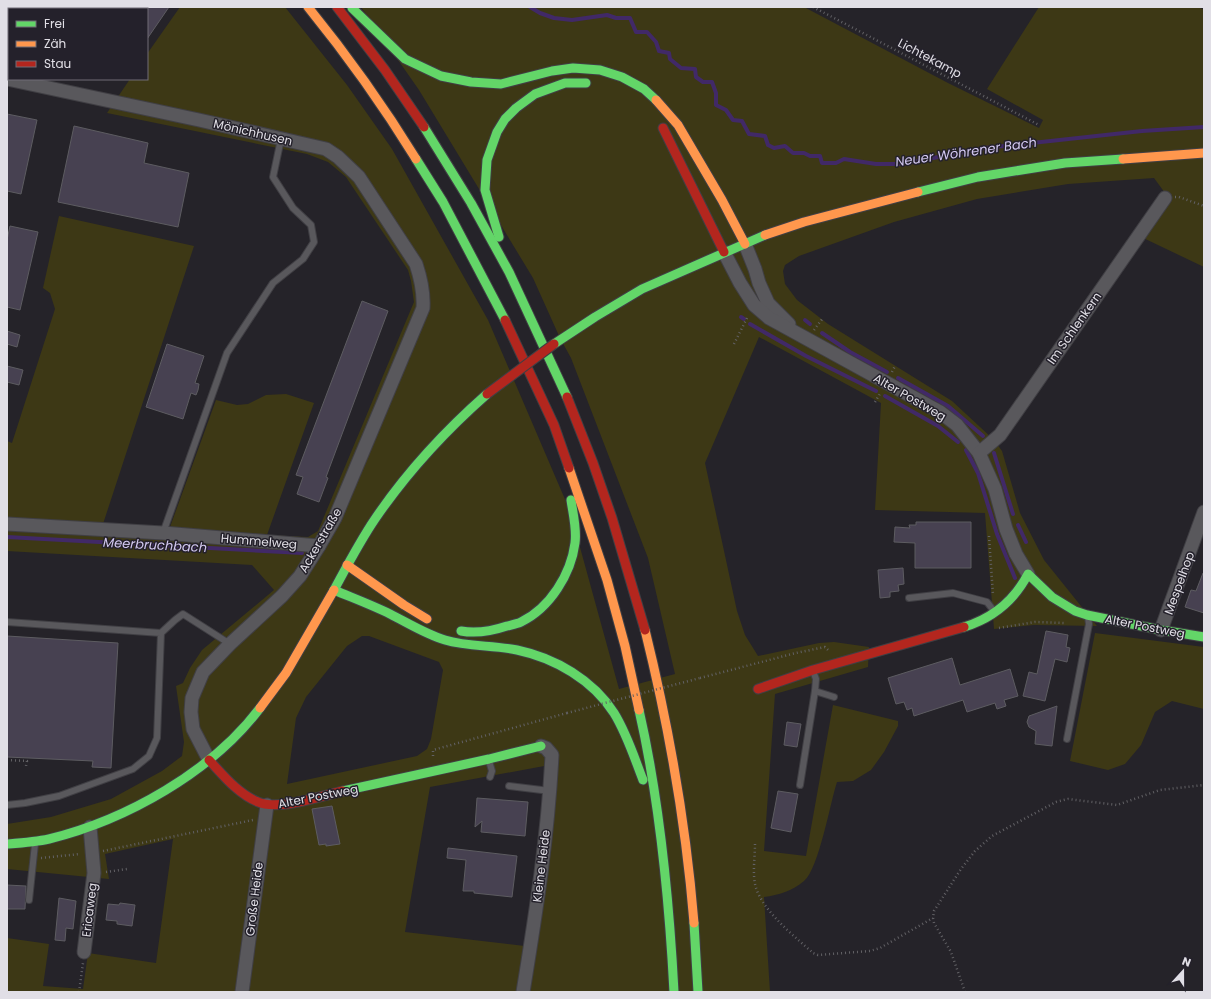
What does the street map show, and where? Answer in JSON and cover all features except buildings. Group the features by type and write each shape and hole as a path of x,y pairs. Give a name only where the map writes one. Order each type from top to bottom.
{"main road":[{"path":"308,7 326,29 395,125 443,202 506,319 554,425 607,580 623,638 641,717 659,819 670,916 674,992"},
{"path":"337,7 358,32 419,119 467,197 510,274 570,406 598,476 628,568 647,637 664,709 684,826 692,899 698,992"},
{"path":"351,7 405,59 441,76 471,82 500,84 552,71 573,68 600,70 622,77 644,89 662,105 678,125 722,200 745,244"},
{"path":"510,274 485,190 487,160 497,132 506,119 535,94 565,83 593,84"},
{"path":"656,118 669,138 724,252"},
{"path":"7,844 35,842 90,827 141,805 171,788 209,760 243,729 278,685 347,565 376,518 409,473 461,416 527,363 595,317 642,289 724,252 783,229 843,211 978,177 1065,163 1204,153"},
{"path":"449,628 463,632 491,631 520,622 539,610 552,598 568,571 575,543 574,519 561,446"},
{"path":"347,565 404,605 435,623"},
{"path":"758,688 813,670 976,623 994,614 1012,599 1021,588 1028,574"},
{"name":"Alter Postweg","path":"1028,574 1052,597 1075,611 1087,615 1161,630 1204,637"},
{"path":"334,590 389,614 435,637 454,642 503,647 526,652 552,661 576,673 602,696 621,726 659,819"},
{"name":"Alter Postweg","path":"209,760 233,786 266,811 280,805 489,759 541,746"}],"street":[{"name":"Mönichhusen","path":"12,80 326,149 338,157 359,176 416,264 424,292"},
{"name":"Im Schlenkern","path":"979,453 1000,435 1165,198"},
{"name":"Alter Postweg","path":"745,244 768,303 800,335"},
{"name":"Alter Postweg","path":"724,252 740,283 754,305 769,318 940,412 957,425 979,453 988,471 1016,554 1028,574"},
{"name":"Ackerstraße","path":"209,760 193,728 191,712 192,698 203,672 230,644 282,596 300,576 319,546 335,518 423,308 424,292"},
{"name":"Mespelhop","path":"1161,630 1204,512"},
{"name":"Hummelweg","path":"7,524 163,533 319,546"},
{"name":"Kleine Heide","path":"523,992 550,791 552,755 546,748 541,746"},
{"name":"Große Heide","path":"242,992 266,811"},
{"name":"Ericaweg","path":"84,952 94,873 90,827"}],"lane":[{"path":"163,533 227,353 273,283 303,259 314,242 311,225 293,208 273,177 281,139"},
{"path":"909,598 953,593 987,602 994,609 994,614"},
{"path":"7,622 161,633 183,614 230,644"},
{"path":"1066,739 1089,624 1087,615"},
{"path":"7,805 58,796 132,769 149,756 157,738 161,633"},
{"path":"800,785 815,691 816,679 813,670"},
{"path":"815,691 834,697"},
{"path":"489,759 492,771 490,777"},
{"path":"509,786 550,791"},
{"path":"29,900 35,842"}],"path":[{"name":"Lichtekamp","path":"814,7 1039,125"},
{"path":"1165,198 1179,197 1204,206"},
{"path":"734,344 754,305"},
{"path":"990,536 994,614"},
{"path":"433,750 796,653 825,647 835,657 837,664"},
{"path":"7,760 27,762 26,766"},
{"path":"965,992 950,952 934,923 934,911 975,851 992,836 1045,807 1068,799 1117,805 1160,790 1204,785"},
{"path":"33,858 93,853 266,811"},
{"path":"755,844 756,887 762,901 812,953 818,955 870,951 880,948 933,918"},
{"path":"94,873 127,870"},
{"name":"Ericaweg","path":"79,992 84,952"}],"shaded area":[{"path":"180,7 285,7 347,85 392,149 488,320 570,511 619,689 675,674 648,558 571,358 560,338 533,278 419,90 361,7 804,7 948,83 1039,128 1043,120 987,89 1039,7 1198,7 1204,10 1204,267 1137,235 1165,193 1154,178 1068,184 977,199 894,222 799,256 785,265 783,271 785,284 797,300 828,324 952,401 994,440 1002,451 1020,513 1044,560 1097,626 1034,625 994,629 985,513 875,510 881,403 759,337 705,463 737,611 745,635 758,656 819,643 834,642 869,647 868,667 775,694 764,851 806,856 833,705 898,721 898,726 884,752 871,770 853,781 837,782 819,850 809,874 804,881 790,890 780,894 764,897 770,992 7,992 7,938 49,944 43,986 83,989 88,953 156,963 173,839 105,854 109,879 7,869 7,824 51,817 111,799 162,771 182,756 184,742 176,686 183,683 190,668 202,650 274,590 252,565 7,551 7,441 12,443 55,309 50,293 43,288 59,216 194,246 103,524 170,527 216,400 237,405 248,404 266,395 286,394 314,403 267,535 308,537 318,531 414,302 408,270 346,177 328,162 307,154 107,113 129,80 148,80 148,53","holes":["362,636 369,636 439,662 443,670 431,739 427,749 417,756 287,784 296,718 306,697 347,646","555,764 533,947 405,932 430,787"]},
{"path":"1095,633 1204,647 1204,709 1172,701 1155,712 1141,745 1125,764 1108,770 1070,761"}],"waterway":[{"name":"Neuer Wöhrener Bach","path":"530,7 540,13 554,18 572,20 607,15 616,18 630,18 636,32 647,32 656,42 659,51 669,53 670,59 681,68 695,69 696,77 703,82 712,82 716,93 716,105 726,110 733,120 742,121 749,134 765,136 768,145 774,148 785,146 793,153 804,153 810,156 820,156 822,163 836,163 844,159 876,164 902,164 985,148 1142,131 1204,127"},
{"path":"805,320 810,324"},
{"path":"750,324 806,356 876,391"},
{"path":"822,333 850,352 887,372"},
{"path":"898,378 948,406 983,436"},
{"path":"885,396 938,426 958,442"},
{"path":"966,450 978,473 997,534 1015,578"},
{"path":"994,453 1013,514"},
{"path":"1018,525 1026,542"},
{"name":"Meerbruchbach","path":"7,537 302,553"}],"traffic: fast":[{"path":"352,8 405,59 441,76 471,82 501,84 552,71 573,68 600,70 622,77 644,89 656,100"},
{"path":"499,237 485,190 487,160 497,132 505,119 516,108 535,94 565,83 586,83"},
{"path":"424,127 471,203 509,272 567,397"},
{"path":"416,159 443,202 505,320"},
{"path":"918,192 978,177 1065,163 1123,159"},
{"path":"554,344 642,289 765,235"},
{"path":"334,590 369,527 400,485 442,437 487,394"},
{"path":"461,631 484,632 521,622 531,616 550,599 564,578 573,555 576,532 571,500"},
{"path":"964,627 984,619 1002,607 1016,592 1028,574 1052,597 1075,611 1087,615 1161,630 1204,637"},
{"path":"334,590 383,611 438,638 463,644 517,650 545,659 572,672 595,690 614,713 627,737 643,780"},
{"path":"7,844 44,840 78,831 108,820 137,806 192,773 218,753 260,708"},
{"path":"639,710 653,780 658,815 666,885 674,992"},
{"path":"343,791 541,746"},
{"path":"694,923 698,992"}],"traffic: slow":[{"path":"308,7 365,82 416,159"},
{"path":"656,100 678,125 722,200 745,244"},
{"path":"1123,159 1204,153"},
{"path":"765,235 804,222 918,192"},
{"path":"569,468 607,580 625,646 639,710"},
{"path":"347,565 404,605 427,619"},
{"path":"260,708 286,673 334,590"},
{"path":"645,630 662,703 676,776 691,886 694,923"}],"traffic: jam":[{"path":"337,7 385,70 424,127"},
{"path":"663,128 724,252"},
{"path":"505,320 554,425 569,468"},
{"path":"487,394 554,344"},
{"path":"567,397 593,463 612,518 645,630"},
{"path":"758,689 813,670 964,627"},
{"path":"209,760 231,784 251,799 266,804 277,805 300,802 343,791"}]}
